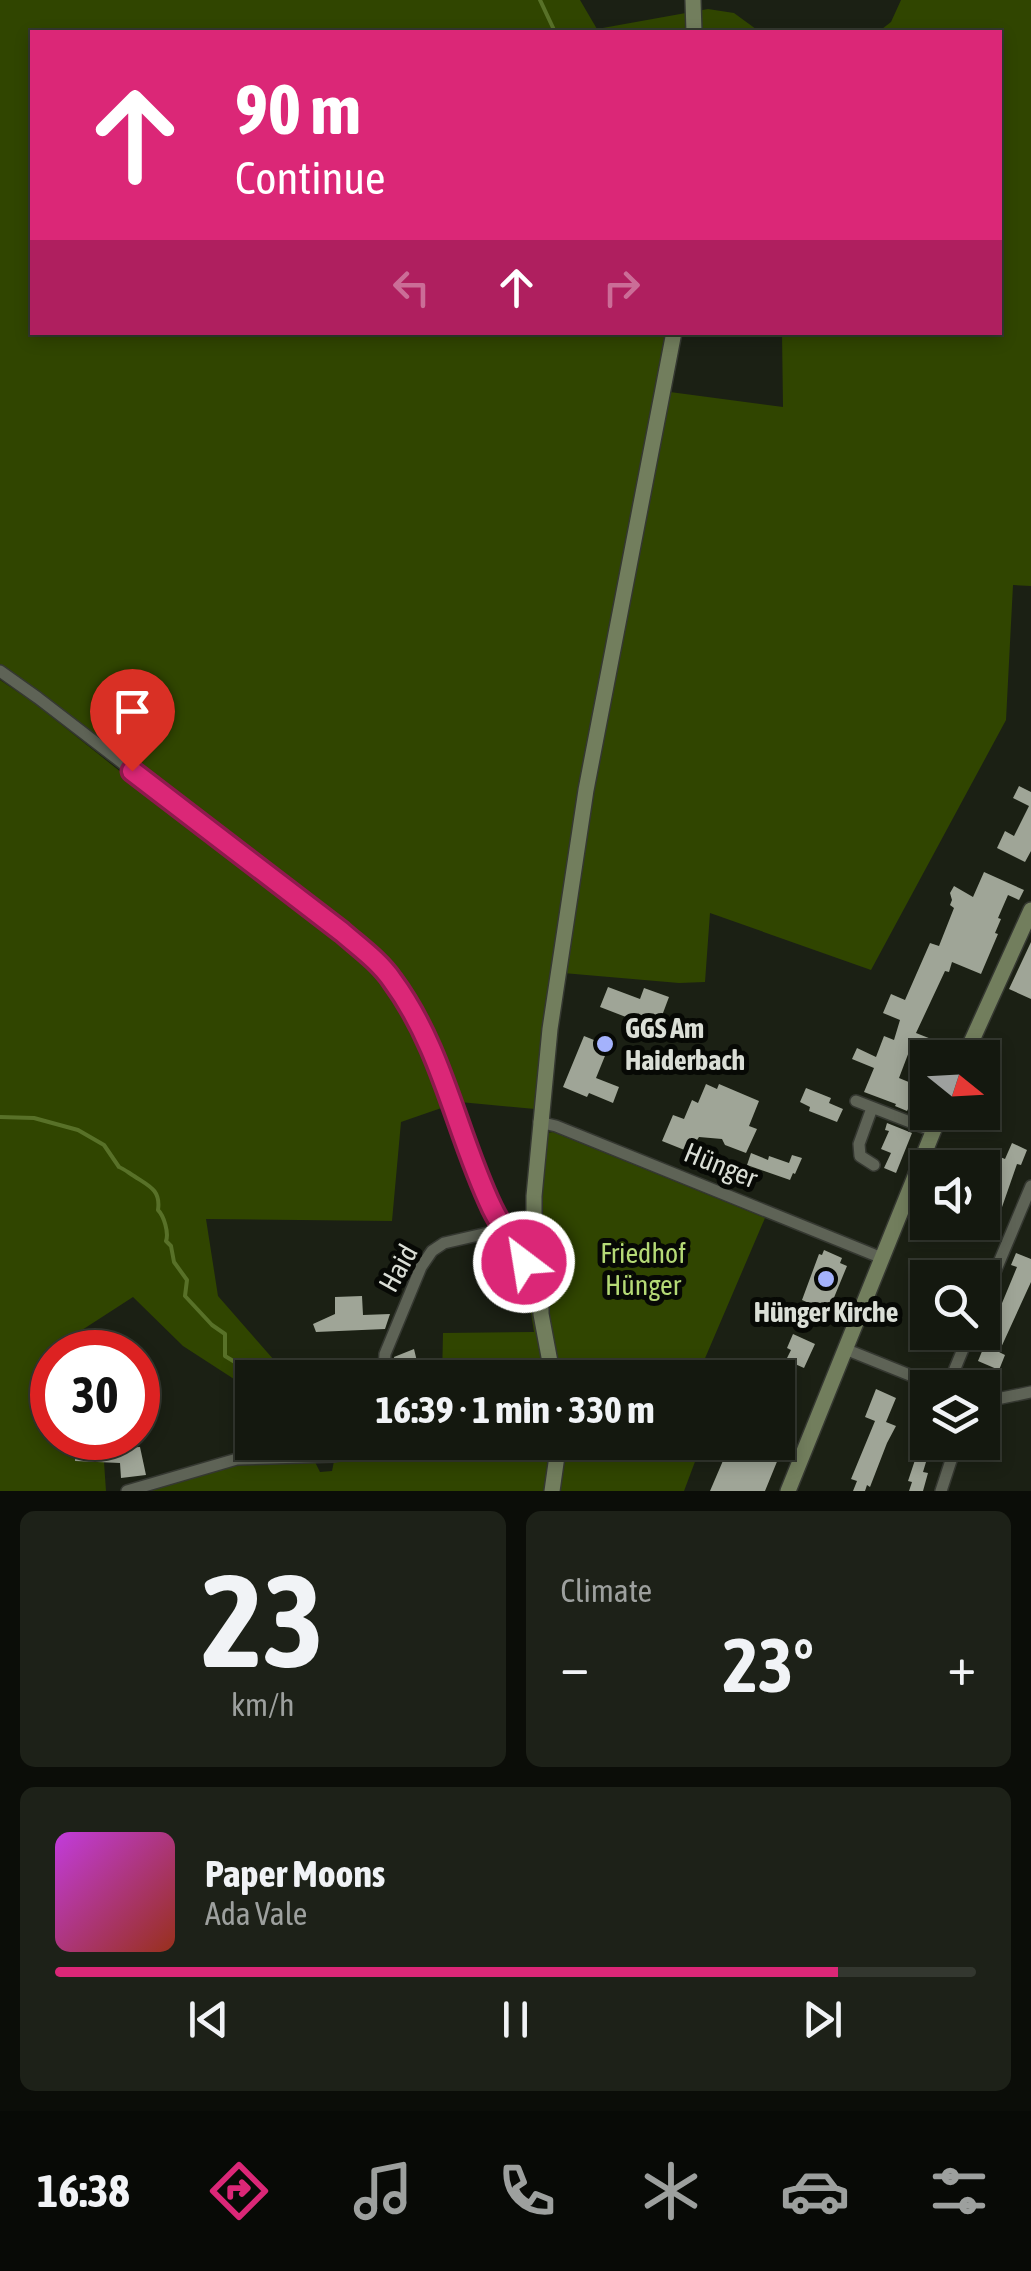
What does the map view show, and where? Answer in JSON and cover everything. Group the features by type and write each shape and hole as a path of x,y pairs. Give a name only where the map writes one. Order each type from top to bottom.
{"street":[{"path":"692,0 694,30"},
{"path":"550,1360 541,1314 534,1210 556,978 586,790 673,335"},
{"path":"0,671 370,956 391,978 438,1064 492,1208 530,1276 541,1284"},
{"path":"972,1040 1031,910"},
{"path":"788,1491 933,1131 856,1101"},
{"path":"872,1108 859,1144 860,1156 874,1165"},
{"name":"Hünger","path":"540,1122 882,1258"},
{"path":"1000,1260 1031,1186"},
{"name":"Haid","path":"385,1360 427,1256 444,1244 504,1229"},
{"path":"846,1349 910,1374"},
{"path":"1000,1398 1031,1392"},
{"path":"127,1491 235,1460"},
{"path":"552,1491 556,1460"},
{"path":"942,1491 951,1460"}],"green space":[{"path":"0,0 580,0 597,29 708,9 734,13 757,30 30,30 30,335 667,335 535,1109 460,1102 428,1020 395,967 335,917 0,664"},
{"path":"901,0 1031,0 1031,586 1013,585 1006,720 871,970 710,913 705,982 563,973 596,777 670,392 783,407 782,335 1002,335 1002,30 881,30 891,22"},
{"path":"0,680 366,961 386,983 419,1035 450,1105 401,1122 392,1221 206,1219 218,1296 274,1360 235,1360 235,1380 183,1346 133,1297 82,1330 30,1330 30,1460 104,1462 106,1491 0,1491"},
{"name":"Friedhof Hünger","path":"553,1132 765,1218 704,1360 557,1360 549,1323 550,1283 542,1227 547,1133"},
{"path":"528,1294 544,1360 442,1360 443,1333 534,1332"},
{"path":"696,1460 684,1491 136,1491 232,1463 315,1462 320,1472 332,1471 334,1461"}],"building":[{"path":"1019,786 1031,792 1031,851 1025,862 997,848 1005,831 1014,836 1029,806 1013,798"},
{"path":"984,872 1024,890 1019,900 1008,895 998,918 998,934 981,974 952,962 949,972 945,971 916,1033 934,1040 910,1040 899,1078 910,1083 907,1111 864,1092 874,1068 852,1059 857,1048 876,1057 884,1036 894,1040 900,1020 883,1013 891,994 905,1000 930,943 939,946 954,908 950,905 950,893 954,886 973,897"},
{"path":"1031,942 1031,999 1009,989"},
{"path":"608,987 640,999 644,988 669,997 657,1029 600,1007"},
{"path":"584,1036 609,1046 596,1078 619,1087 613,1103 563,1087"},
{"path":"706,1084 717,1089 719,1084 759,1101 749,1126 757,1129 746,1153 725,1145 722,1139 692,1138 687,1151 662,1141 673,1115 684,1119 692,1100 698,1103"},
{"path":"806,1088 831,1098 829,1103 843,1109 837,1122 809,1111 810,1107 800,1102"},
{"path":"887,1123 912,1133 896,1173 884,1168 891,1153 881,1149 889,1131 885,1130"},
{"path":"1012,1143 1027,1150 1021,1165 1017,1164 1001,1210 1000,1157 1005,1159"},
{"path":"751,1153 789,1163 792,1155 802,1158 790,1180 747,1165"},
{"name":"Hünger Kirche","path":"824,1250 842,1258 840,1263 847,1266 826,1317 807,1308 809,1303 802,1300"},
{"path":"1016,1253 1031,1259 1031,1282 1000,1350 1000,1308 1017,1267 1011,1265"},
{"path":"362,1296 363,1315 390,1314 385,1329 316,1332 313,1324 335,1314 335,1297"},
{"path":"793,1334 815,1344 804,1368 795,1360 786,1360 791,1350 787,1348"},
{"path":"414,1349 417,1360 394,1360"},
{"path":"983,1350 1000,1350 1005,1355 999,1370 978,1361"},
{"path":"876,1389 896,1398 886,1422 896,1426 870,1487 853,1491 857,1481 851,1479 875,1421 865,1417"},
{"path":"143,1460 146,1475 121,1478 120,1463 75,1461"},
{"path":"723,1460 778,1460 765,1491 710,1491"},
{"path":"915,1460 927,1460 923,1491 909,1491 912,1482 908,1481"}],"waterway":[{"path":"540,0 554,30"},
{"path":"0,1117 34,1118 78,1130 104,1145 119,1167 153,1189 166,1241 187,1280 185,1296 225,1334 225,1356 235,1362"}],"place":[{"name":"GGS Am Haiderbach","path":"605,1044"},
{"name":"Hünger Kirche","path":"826,1279"}],"route":[{"path":"132,771 342,932 391,978 438,1064 492,1208 524,1262"}]}
